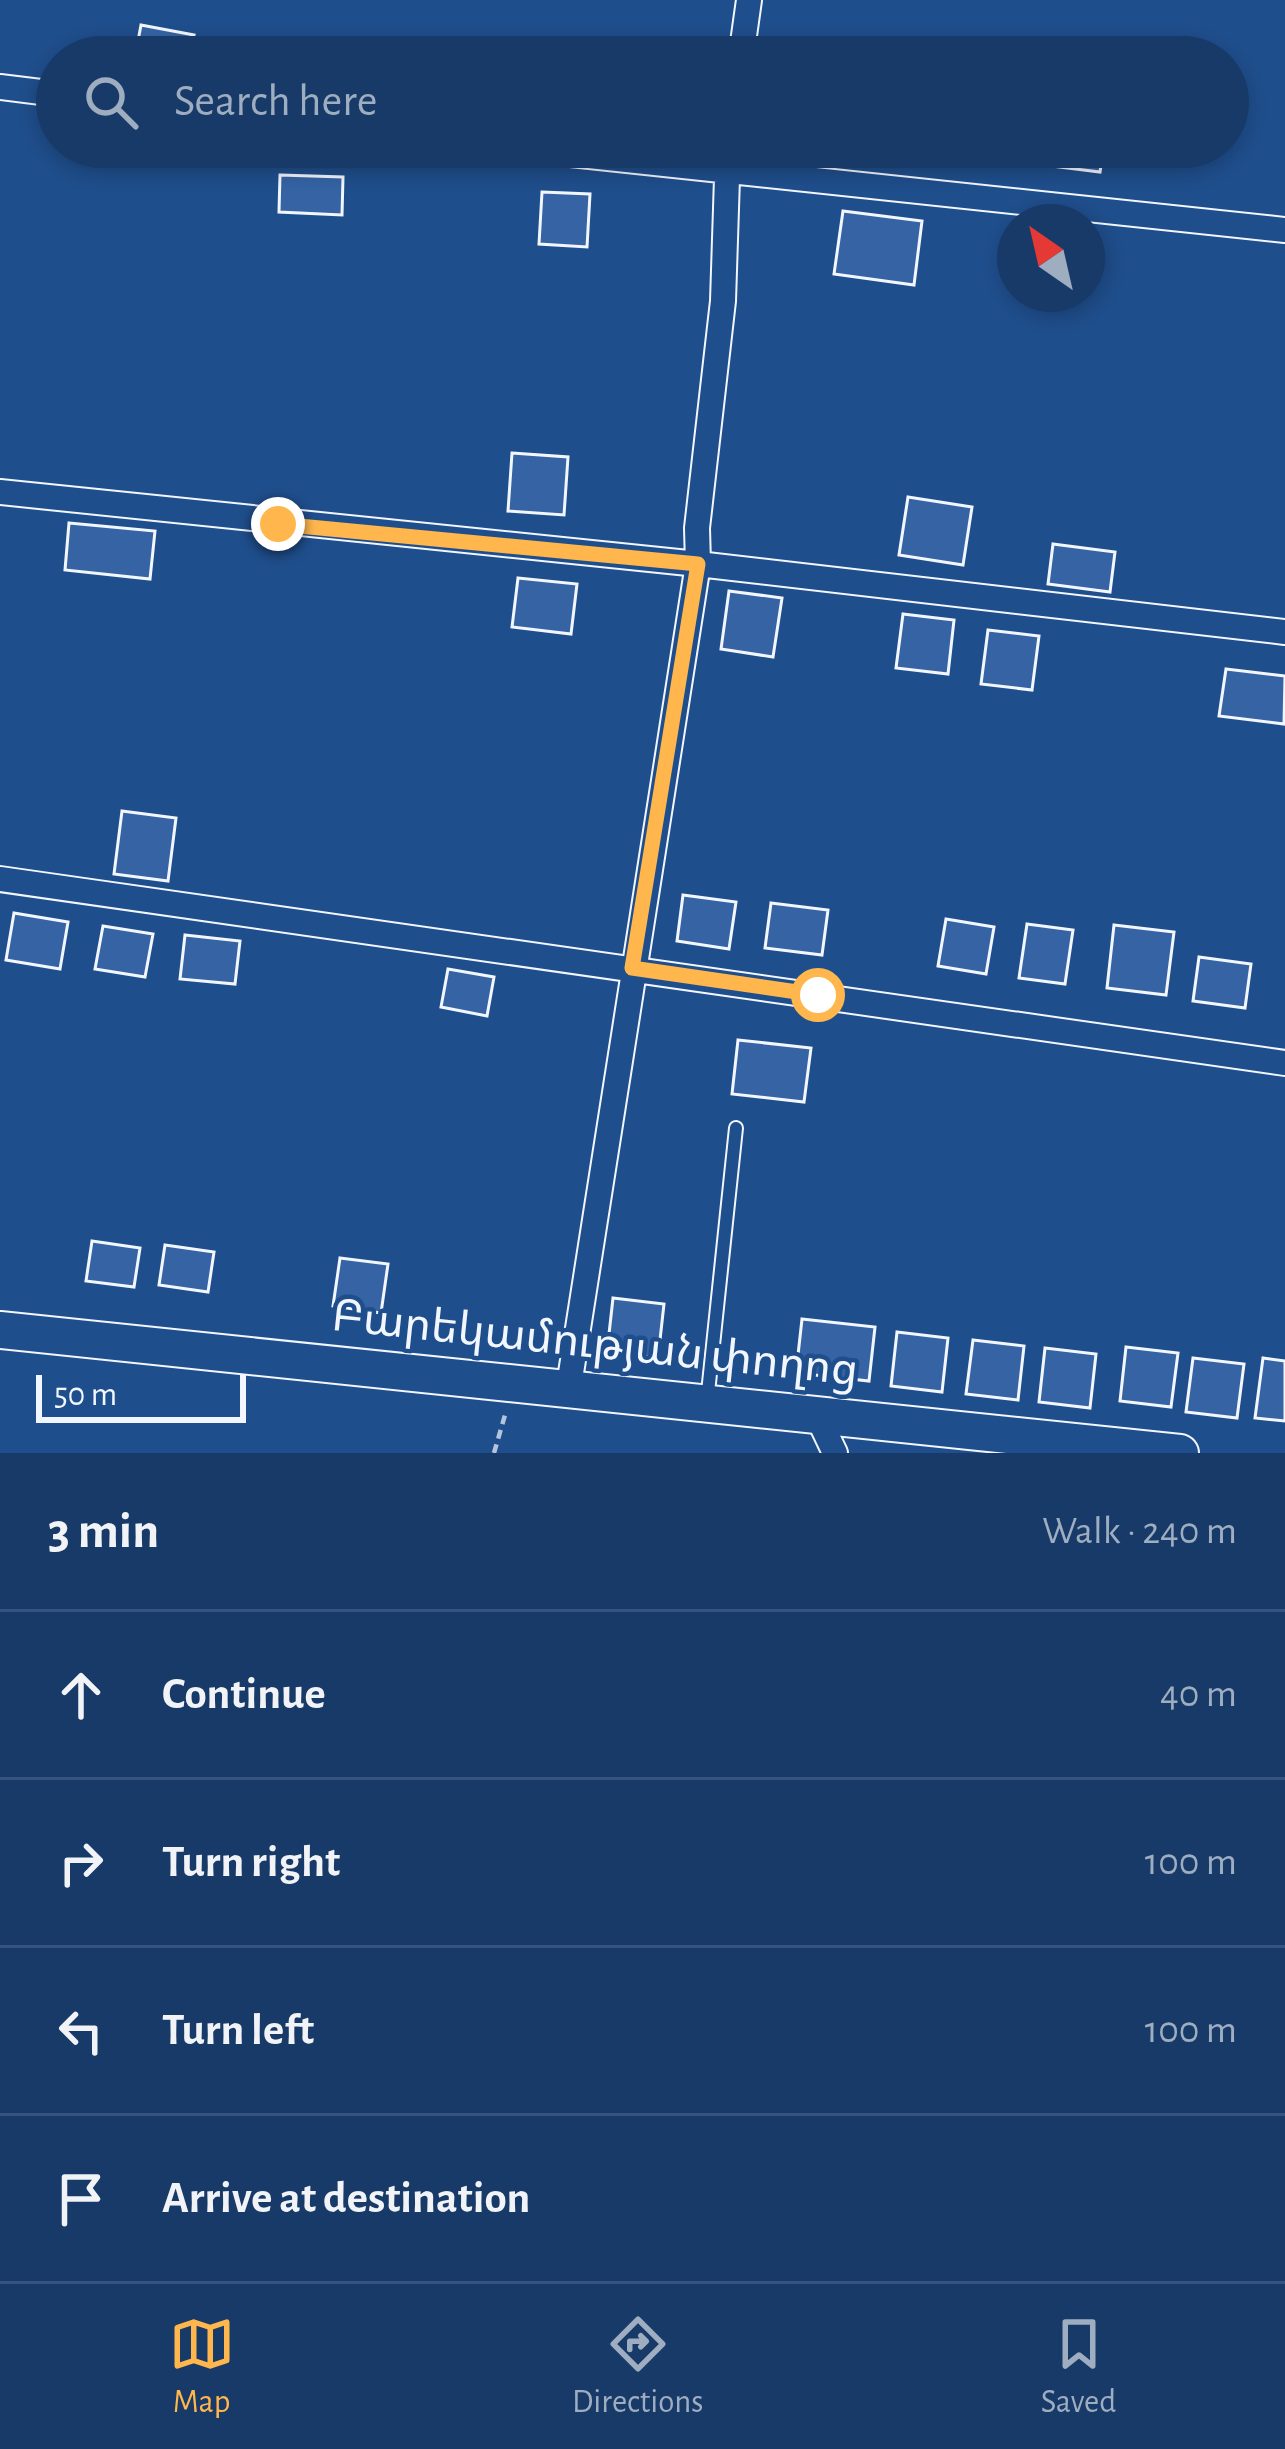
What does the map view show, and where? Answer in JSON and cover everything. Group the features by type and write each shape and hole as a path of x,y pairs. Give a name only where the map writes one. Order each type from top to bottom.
{"main road":[{"name":"Բարեկամության փողոց","path":"0,1330 1180,1453"}],"street":[{"path":"744,36 749,0"},
{"path":"0,87 36,91"},
{"path":"682,168 1285,230"},
{"path":"568,1392 698,564 697,528 723,302 725,168"},
{"path":"0,493 698,564 1285,632"},
{"path":"0,879 1285,1064"},
{"path":"816,1413 836,1453"}],"lane":[{"path":"707,1404 736,1128"}],"path":[{"path":"494,1453 513,1386"}],"building":[{"path":"141,25 194,35 194,36 139,36"},
{"path":"280,175 343,177 342,215 279,212"},
{"path":"542,192 590,194 587,247 539,244"},
{"path":"843,211 922,221 914,285 834,274"},
{"path":"512,453 568,457 564,515 508,511"},
{"path":"908,497 972,507 963,565 899,555"},
{"path":"69,523 155,531 150,579 65,570"},
{"path":"1053,544 1115,552 1110,592 1048,584"},
{"path":"518,578 577,584 571,634 512,627"},
{"path":"729,591 782,598 773,657 721,649"},
{"path":"903,614 954,620 948,674 896,668"},
{"path":"988,630 1039,636 1032,690 981,684"},
{"path":"1226,669 1285,676 1284,724 1219,716"},
{"path":"122,811 176,818 168,881 114,874"},
{"path":"683,895 736,902 729,949 677,941"},
{"path":"771,903 828,910 822,955 765,948"},
{"path":"14,913 68,922 60,969 6,960"},
{"path":"946,919 994,927 986,974 938,966"},
{"path":"1027,924 1073,930 1065,984 1019,978"},
{"path":"1114,925 1174,932 1166,995 1107,988"},
{"path":"103,926 153,934 145,977 95,969"},
{"path":"185,935 240,941 235,984 180,979"},
{"path":"1199,957 1251,964 1245,1008 1193,1001"},
{"path":"448,969 494,977 487,1016 441,1007"},
{"path":"738,1040 811,1048 804,1102 732,1094"},
{"path":"92,1241 140,1248 134,1287 86,1281"},
{"path":"165,1245 214,1252 208,1292 159,1285"},
{"path":"340,1258 388,1264 381,1313 333,1306"},
{"path":"613,1298 664,1304 658,1358 607,1352"},
{"path":"802,1319 875,1327 869,1381 796,1373"},
{"path":"897,1332 948,1338 942,1392 891,1386"},
{"path":"973,1340 1024,1346 1018,1400 966,1394"},
{"path":"1126,1347 1178,1353 1171,1407 1120,1401"},
{"path":"1045,1348 1096,1354 1090,1408 1039,1402"},
{"path":"1193,1358 1244,1364 1237,1418 1186,1412"},
{"path":"1263,1358 1285,1361 1285,1421 1255,1418"}],"route":[{"path":"278,524 698,564 632,968 818,995"}]}
